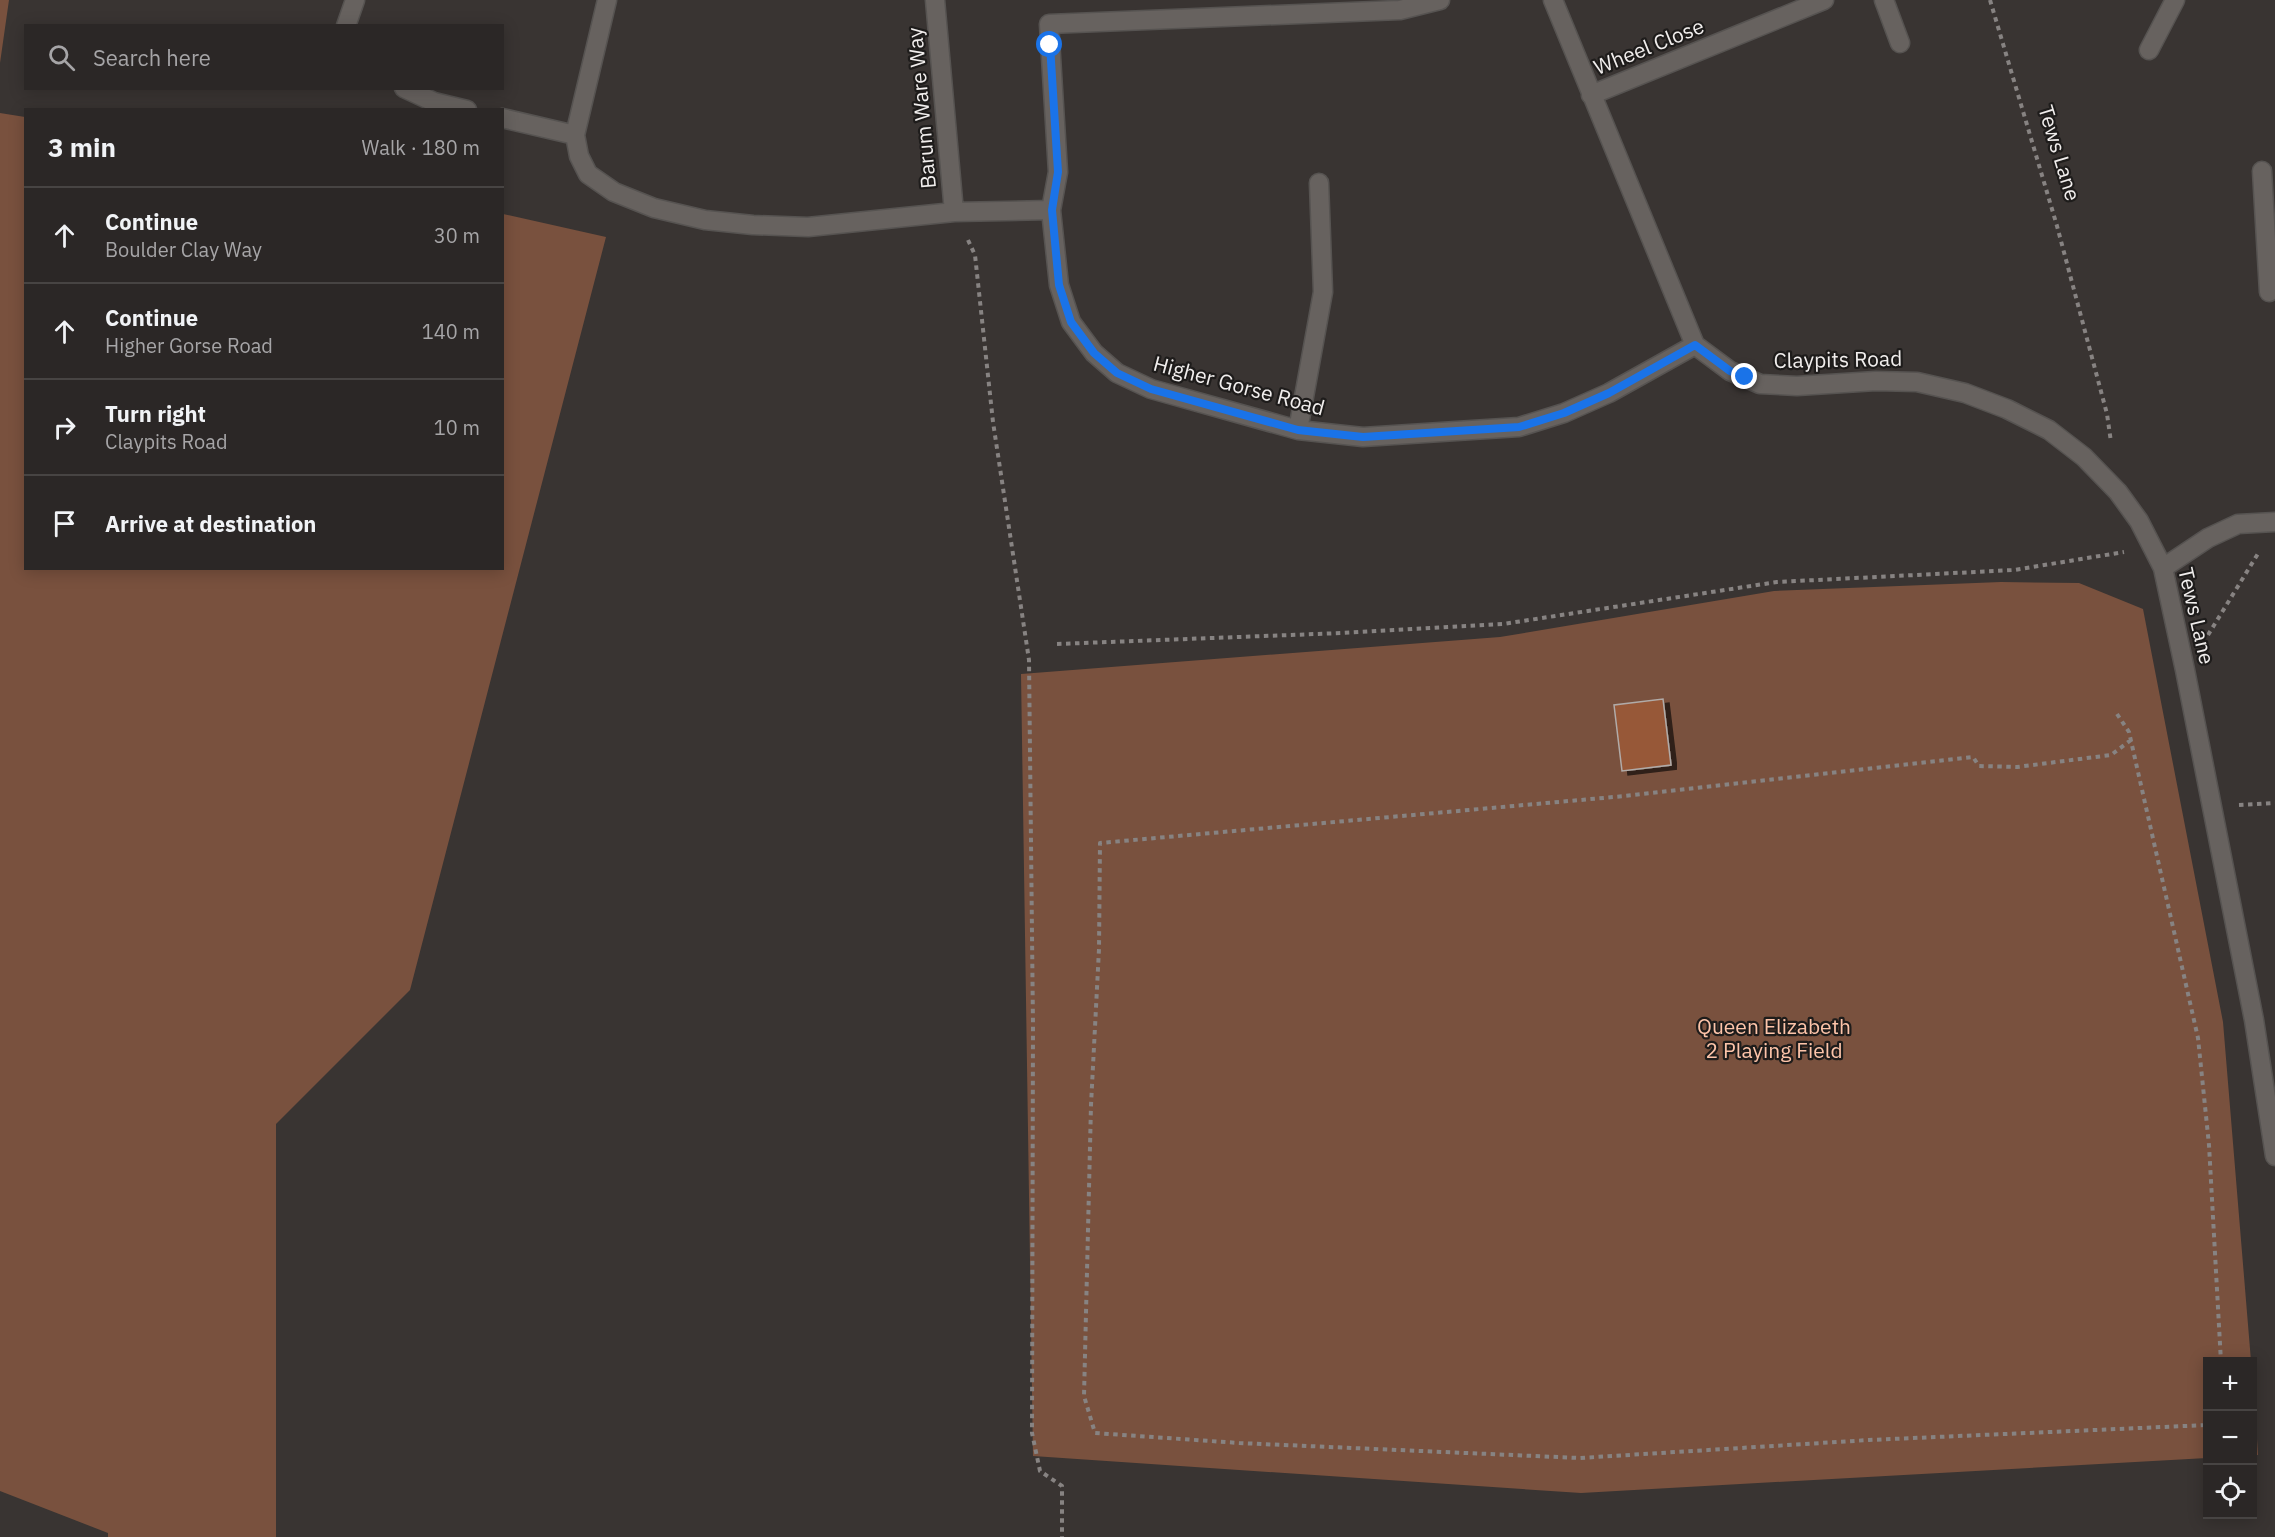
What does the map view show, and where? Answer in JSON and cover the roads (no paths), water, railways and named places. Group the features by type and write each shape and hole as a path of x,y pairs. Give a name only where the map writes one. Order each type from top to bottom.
{"street":[{"path":"347,24 355,0"},
{"path":"607,0 575,135 579,156 588,174 614,192 654,208 705,220 753,225 808,227 954,212 1052,210"},
{"name":"Barum Ware Way","path":"935,0 954,212"},
{"name":"Higher Gorse Road","path":"1440,0 1388,11 1049,24 1058,172 1052,210 1059,285 1071,322 1094,353 1117,373 1151,389 1298,430 1363,437 1519,427 1564,413 1609,393 1695,345"},
{"path":"1552,0 1695,345"},
{"name":"Wheel Close","path":"1591,95 1824,0"},
{"path":"1884,0 1900,44"},
{"path":"2149,50 2175,0"},
{"path":"408,90 434,102 459,108"},
{"path":"504,118 575,135"},
{"path":"2262,171 2270,226 2269,292"},
{"path":"1298,430 1323,292 1319,183"},
{"name":"Claypits Road","path":"1695,345 1730,371 1760,384 1797,386 1876,381 1917,382 1965,393 2007,409 2049,430 2084,457 2118,492"},
{"name":"Tews Lane","path":"2118,492 2139,521 2163,568 2254,1020 2275,1156"},
{"path":"2163,568 2208,538 2238,524 2275,522"}],"park label":[{"name":"Queen Elizabeth 2 Playing Field","path":"1774,1039"}]}
